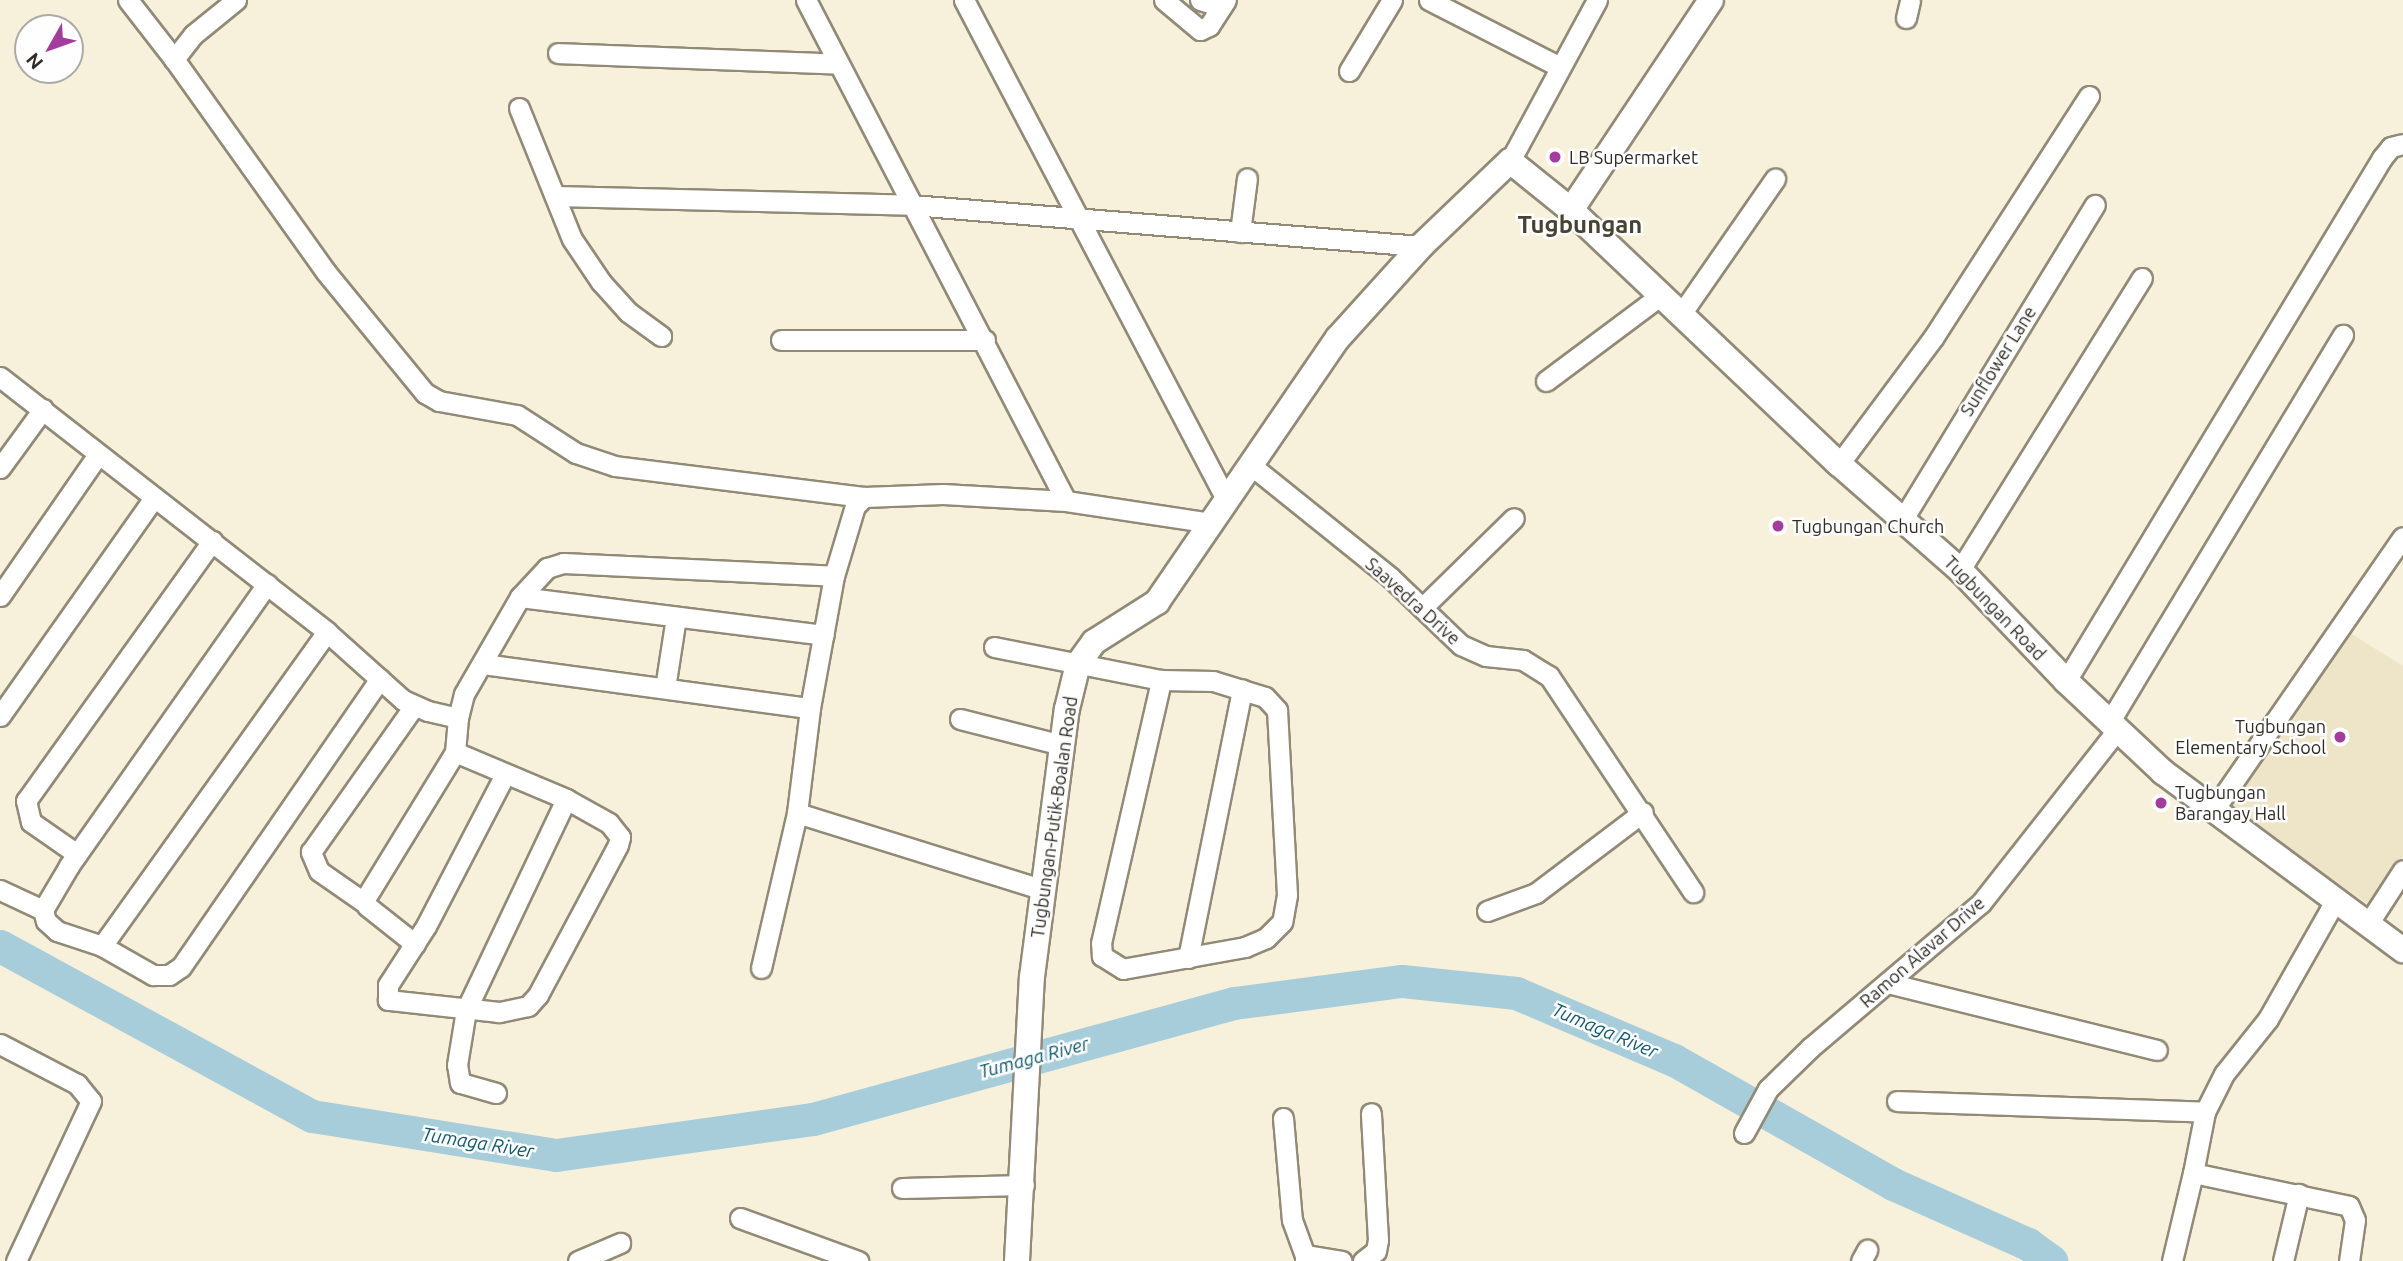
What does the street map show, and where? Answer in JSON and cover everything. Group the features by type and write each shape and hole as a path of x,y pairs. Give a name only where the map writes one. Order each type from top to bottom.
{"main road":[{"path":"1571,210 1711,0"},
{"name":"Tugbungan Road","path":"1510,161 1571,210 1839,464 1960,570 2066,681 2114,725 2213,811 2403,950"},
{"name":"Tugbungan-Putik-Boalan Road","path":"1017,1261 1024,1185 1027,1030 1062,745 1078,664 1094,642 1157,602 1338,338 1421,246 1510,161"}],"street":[{"path":"128,0 355,311 432,398 517,415 576,453 615,466 864,497 943,494 1066,501 1212,523"},
{"path":"174,60 193,34 236,0"},
{"path":"806,0 985,340 1066,501"},
{"path":"964,0 1082,219 1227,501"},
{"path":"1164,0 1200,30 1209,26 1224,4 1200,0"},
{"path":"1349,71 1392,0"},
{"path":"1429,0 1558,66"},
{"path":"1510,161 1558,66 1597,0"},
{"path":"558,53 838,64"},
{"path":"1839,464 1933,338 2089,96"},
{"path":"519,108 572,239 601,282 628,312 661,336"},
{"path":"2066,681 2382,158 2391,147 2403,144"},
{"path":"1240,232 1247,178"},
{"path":"1681,314 1775,178"},
{"path":"555,196 912,205 1421,246"},
{"name":"Sunflower Lane","path":"1903,519 2095,205"},
{"path":"1960,570 2142,278"},
{"path":"1546,381 1661,295"},
{"name":"Ramon Alavar Drive","path":"1744,1133 1768,1089 1981,903 2114,725 2343,335"},
{"path":"781,340 985,340"},
{"path":"0,377 43,409 97,456 267,584 414,706 458,718"},
{"path":"0,468 43,409"},
{"path":"0,596 97,456"},
{"name":"Saavedra Drive","path":"1252,466 1423,607 1472,652 1523,660 1549,676 1643,812 1693,892"},
{"path":"761,968 797,813 810,708 834,576 855,506 864,497"},
{"path":"0,716 153,499"},
{"path":"1423,607 1514,518"},
{"path":"2213,811 2403,537"},
{"path":"77,854 32,822 26,801 212,541"},
{"path":"365,903 376,877 455,752 458,718 464,694 520,597 537,575 563,563 834,576"},
{"path":"267,584 77,854 43,910 46,921 57,931 102,946 153,975 169,975 181,967 380,679"},
{"path":"520,597 824,635"},
{"path":"665,688 676,617"},
{"path":"102,946 327,632"},
{"path":"994,647 1161,680 1196,678 1265,697 1277,710 1281,724 1286,911 1266,938 1245,947 1123,969 1102,956 1101,943 1161,680"},
{"path":"483,664 810,708"},
{"path":"1188,958 1242,689"},
{"path":"414,706 311,852 319,871 365,903 415,944"},
{"path":"960,719 1062,745"},
{"path":"455,752 566,799 617,829 618,845 538,995 517,1012 466,1010 386,998 388,985 415,944 505,774"},
{"path":"496,1093 460,1083 457,1065 466,1010 566,799"},
{"path":"1487,911 1536,893 1643,812"},
{"path":"797,813 1044,890"},
{"path":"2368,924 2403,870"},
{"path":"0,890 43,910"},
{"path":"2172,1261 2205,1112 2224,1074 2268,1019 2335,901"},
{"path":"1888,982 2157,1050"},
{"path":"0,1044 77,1084 91,1101 16,1261"},
{"path":"1897,1101 2205,1112"},
{"path":"1363,1261 1376,1251 1378,1240 1371,1113"},
{"path":"1283,1118 1292,1220 1305,1258 1342,1261"},
{"path":"2193,1173 2349,1206 2355,1220 2349,1261"},
{"path":"902,1188 1024,1185"},
{"path":"2284,1261 2299,1194"},
{"path":"740,1219 858,1261"},
{"path":"578,1261 621,1243"}],"shaded area":[{"name":"Tugbungan Elementary School","path":"2350,633 2403,666 2403,856 2371,906 2226,808"}],"waterway":[{"name":"Tumaga River","path":"0,946 312,1116 556,1155 813,1119 1234,1003 1402,981 1516,993 1674,1060 1893,1184 2028,1244 2051,1261"}],"place":[{"name":"LB Supermarket","path":"1555,157"},
{"name":"Tugbungan Church","path":"1778,526"},
{"name":"Tugbungan Elementary School","path":"2340,737"},
{"name":"Tugbungan Barangay Hall","path":"2161,803"}],"district":[{"name":"Tugbungan","path":"1580,225"}]}
